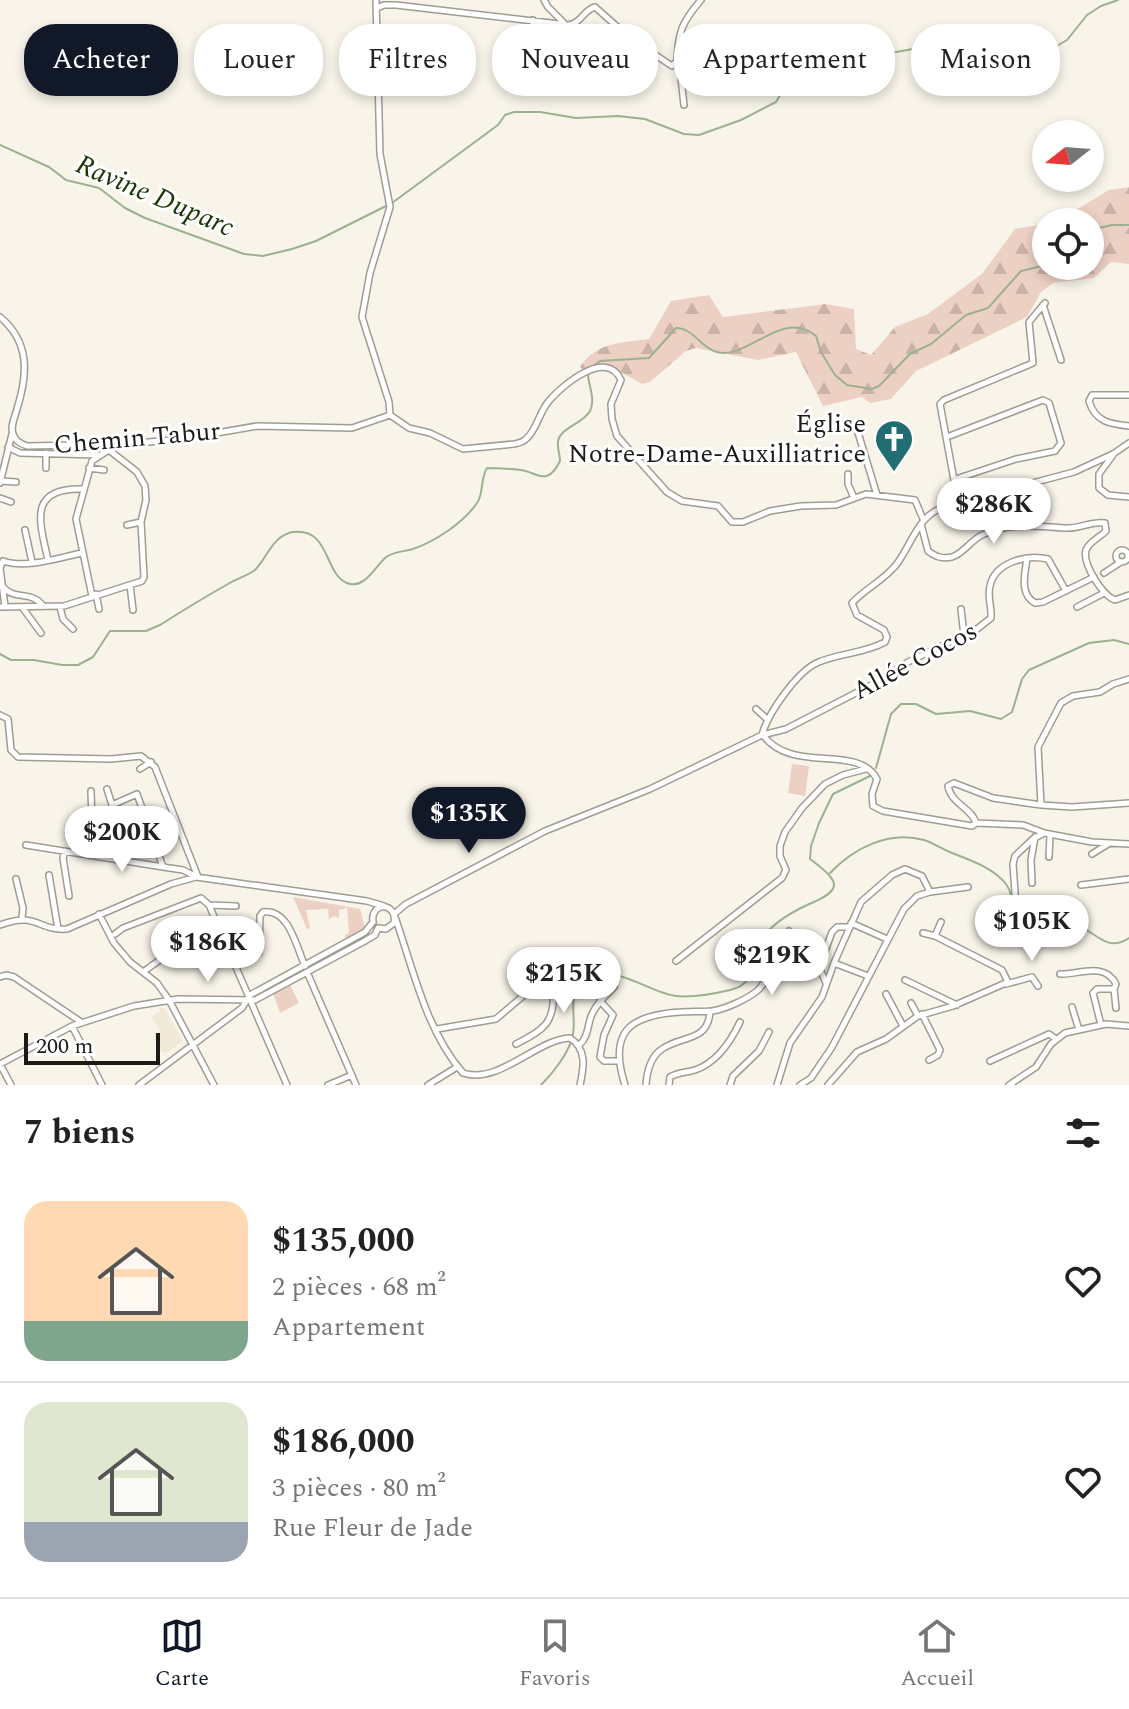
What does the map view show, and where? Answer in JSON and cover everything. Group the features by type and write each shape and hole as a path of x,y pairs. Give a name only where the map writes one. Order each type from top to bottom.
{"street":[{"path":"376,0 380,154 390,207 370,273 362,317 389,402 390,415 409,428 440,437 463,449 514,444 531,433 551,399 584,373 596,368 612,369 620,377 621,384 611,404 617,436 659,485 682,501 713,503 729,521 735,523 770,511 836,505 866,494 915,500 928,551 936,557 946,558 960,554 980,535 1010,527 1034,524 1068,528 1094,522 1105,523 1106,531 1086,551 1086,561 1104,593 1115,600 1129,595"},
{"path":"544,0 566,24"},
{"path":"685,24 701,0"},
{"path":"377,8 396,5 566,24 579,22 589,9 595,7 613,24"},
{"path":"533,19 533,24"},
{"path":"683,96 684,105"},
{"path":"958,502 942,402 1033,363 1029,322 1044,304 1061,360"},
{"path":"0,317 18,337 25,359 23,390 12,431 11,448 0,482 16,482"},
{"path":"1129,395 1092,395 1089,401 1100,420 1129,426"},
{"path":"947,437 1043,400 1049,403 1060,436 1061,443 1055,451 1002,463 956,479"},
{"name":"Chemin Tabur","path":"12,431 18,441 34,447 109,447 257,426 352,428 390,415"},
{"path":"856,426 877,495"},
{"path":"11,448 18,441"},
{"path":"1129,443 1074,472 936,509 922,521 897,564 852,603 857,615 887,633 885,642 814,664 793,685 768,720 762,735 772,746 788,755 856,763 867,768 877,779 871,800 877,809 969,826 976,823 1023,825 1047,834 1129,844"},
{"path":"82,553 32,562 12,563 2,559 3,607 60,607 94,595 139,583 144,577 141,522 146,500 142,478 109,447 92,461 76,519 82,553 94,595 99,609"},
{"path":"11,448 20,453 100,455"},
{"path":"46,453 46,468"},
{"path":"1113,454 1099,474 1099,488 1108,495 1129,497"},
{"path":"89,468 104,470"},
{"path":"848,474 848,484 854,498"},
{"path":"48,560 39,521 42,506 58,490 84,489"},
{"path":"0,498 11,502"},
{"path":"127,525 141,522"},
{"path":"25,530 32,562"},
{"path":"1066,591 1048,559 1027,558 1024,586 1030,601 1039,603 1066,591 1094,577"},
{"name":"Allée Cocos","path":"406,904 545,831 650,789 762,735 786,729 879,681 908,662 964,636 991,618 989,589 995,576 1007,564 1027,558"},
{"path":"1104,573 1126,560"},
{"path":"130,585 133,610"},
{"path":"3,587 14,595 39,599 44,607"},
{"path":"1077,607 1104,593"},
{"path":"22,607 41,633"},
{"path":"60,607 63,619 73,629"},
{"path":"961,609 964,636"},
{"path":"1041,805 1038,747 1061,703 1073,696 1100,692 1129,679"},
{"path":"756,709 768,720"},
{"path":"0,715 8,719 11,750 18,757 111,759 141,756 151,762 197,877"},
{"path":"140,769 151,762"},
{"path":"676,961 782,878 786,866 779,852 785,832 818,790 834,779 867,768"},
{"path":"976,823 974,816 950,795 949,785 957,783 997,799 1041,805 1072,807 1129,803"},
{"path":"107,789 115,837 155,844"},
{"path":"91,791 93,855"},
{"path":"112,805 137,794 163,867"},
{"path":"1032,922 1016,907 1013,864 1017,854 1035,837 1047,834"},
{"path":"1047,834 1049,857"},
{"path":"1032,883 1031,860 1035,837"},
{"path":"1092,854 1110,843"},
{"path":"26,845 183,870 197,877"},
{"path":"65,851 63,858 69,896"},
{"path":"777,1085 790,1043 822,997 861,902 900,870 910,869 918,873 930,892"},
{"path":"49,875 58,929"},
{"path":"0,925 22,918 58,929 71,928 186,878 197,877 365,904 378,928 394,933 403,946"},
{"path":"16,879 23,908 22,918"},
{"path":"1081,885 1129,879"},
{"path":"800,1085 811,1078 845,1024 887,939 910,902 930,892 968,887"},
{"path":"115,934 123,928 201,898 209,905 287,1085"},
{"path":"355,901 386,906 395,916 413,976 457,1067 470,1077 489,1076 513,1067 561,1039 570,1038 579,1045 583,1055 580,1085"},
{"path":"306,969 365,932 376,909 406,904"},
{"path":"386,929 394,923 395,916 406,904"},
{"path":"209,905 236,906"},
{"path":"256,965 261,914 267,911 277,913 286,922 356,1085"},
{"path":"99,914 111,939 157,983 169,1000 214,1085"},
{"path":"935,936 941,922"},
{"path":"827,983 819,967 832,932 837,927 850,925 887,939"},
{"path":"139,1085 240,1010 250,995 363,942 375,935 378,928"},
{"path":"625,1085 618,1061 624,1033 635,1021 679,1012 710,1011 727,1006 759,989 789,931"},
{"path":"143,972 161,959 166,949 184,941 220,933"},
{"path":"923,933 1002,970 1007,977 1006,984"},
{"path":"226,948 267,958"},
{"path":"437,1029 496,1019 544,978 567,971 581,961"},
{"path":"834,963 868,976"},
{"path":"1060,974 1070,975 1084,969 1105,973 1115,981 1116,1008"},
{"path":"0,977 14,977 82,1022"},
{"path":"828,1085 857,1052 886,1039 920,1015 957,1005 1006,984 1032,977 1038,986"},
{"path":"516,1044 547,1022 554,991 551,982 544,978"},
{"path":"905,980 957,1005"},
{"path":"579,1045 585,1040 591,1015 614,987"},
{"path":"1101,1025 1093,993 1097,989 1114,989"},
{"path":"886,994 903,1026"},
{"path":"11,1085 0,1064 82,1022 134,1006 169,1000 249,999"},
{"path":"600,1001 613,1015 604,1035 600,1057 604,1061 618,1061"},
{"path":"911,1003 940,1050 929,1060"},
{"path":"1072,1007 1079,1030"},
{"path":"646,1085 648,1065 653,1058 673,1042 703,1033 709,1026 710,1011"},
{"path":"669,1085 670,1077 674,1074 694,1071 711,1062 740,1022"},
{"path":"1009,1085 1036,1067 1056,1039 1101,1025 1129,1026"},
{"path":"72,1026 102,1085"},
{"path":"730,1085 733,1076 759,1051 769,1032"},
{"path":"990,1061 1049,1034 1056,1039"},
{"path":"428,1085 457,1067"},
{"path":"328,1085 352,1075"},
{"path":"811,1078 815,1085"}],"shaded area":[{"path":"159,1008 164,1008 183,1041 168,1052 162,1052 153,1035 160,1032 152,1016 160,1011"}],"green space":[{"path":"1129,187 1129,264 1111,262 1104,269 1104,208 1079,208 1109,190"},
{"path":"1032,226 1032,280 1078,280 1053,283 1041,292 1027,317 916,371 891,399 870,403 862,397 823,406 796,352 758,360 696,348 686,351 650,382 642,384 610,366 580,367 601,348 649,339 671,301 709,295 723,317 826,304 854,309 856,349 871,355 895,327 928,314 983,273 1015,229"},
{"path":"792,764 809,766 805,796 788,793"},
{"path":"293,897 360,909 365,928 346,939 345,935 349,933 347,908 339,910 339,918 334,916 329,919 328,909 306,910 310,928 307,929"},
{"path":"290,985 299,1003 280,1013 273,993"}],"waterway":[{"name":"Ravine Duparc","path":"392,203 498,125 505,115 514,112 540,112 576,118 618,116 645,119 684,134 699,135 741,120 776,102 794,71 814,64 913,49 942,34 966,38 1004,29 1027,46 1057,46 1067,40 1087,15 1118,0"},
{"name":"Ravine Duparc","path":"0,145 49,167 66,180 99,188 125,208 145,218 244,254 263,256 316,241 386,206"},
{"path":"1104,227 1129,225"},
{"path":"591,368 600,361 649,358 676,328 689,332 710,349 724,353 793,328 804,329 816,336 821,352 835,375 847,385 872,389 879,386 910,354 931,344 966,315 988,308 1021,271 1032,268"},
{"path":"0,654 11,660 78,665 93,657 110,631 146,631 252,572 275,542 293,532 305,532 314,537 334,571 347,583 364,581 388,556 431,541 464,518 479,499 487,468 521,470 542,476 551,474 560,461 559,437 587,415 592,406 588,373"},
{"path":"876,768 891,714 901,704 916,704 936,714 970,711 1001,719 1012,712 1022,679 1029,670 1089,643 1114,640 1129,644"},
{"path":"541,1085 568,1048 574,1026 574,999 589,979 609,974 666,994 683,996 723,991 745,983 752,972 760,943 768,931 832,890 834,885 828,874 810,859 811,846 833,794 870,776"},
{"path":"830,873 850,856 873,843 898,837 924,840 981,865 1001,878 1010,891 1015,929 1024,942 1071,925 1106,942 1129,938"}],"place":[{"name":"Église Notre-Dame-Auxilliatrice","path":"894,473"}]}
